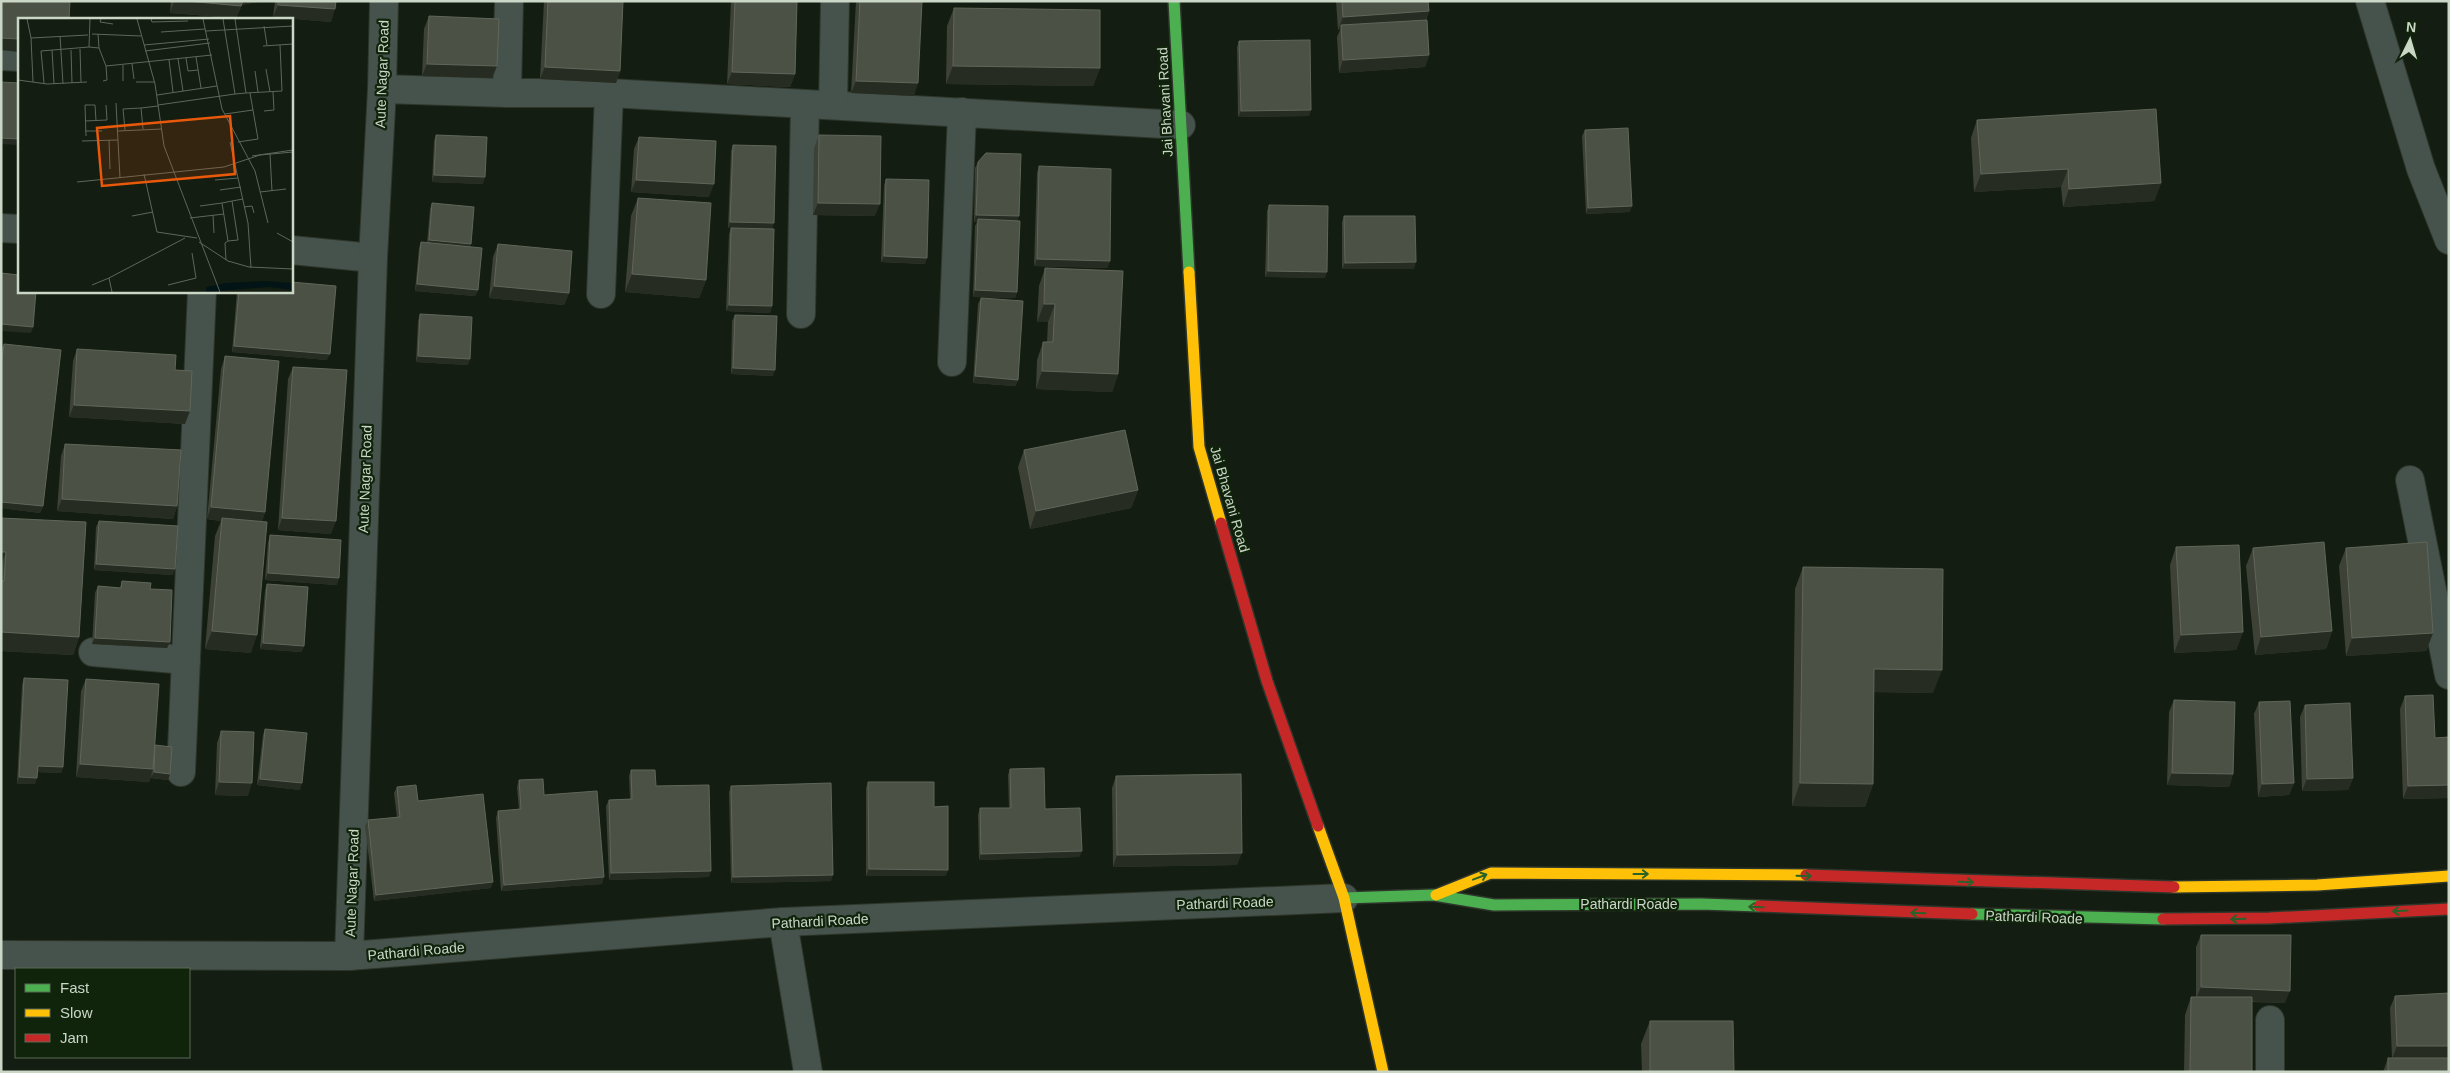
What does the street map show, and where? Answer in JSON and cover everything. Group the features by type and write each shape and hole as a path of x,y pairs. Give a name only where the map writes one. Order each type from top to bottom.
{"street":[{"name":"Aute Nagar Road","path":"349,956 373,258 382,89 384,1"},
{"path":"507,93 509,1"},
{"path":"833,105 834,1"},
{"name":"Jai Bhavani Road","path":"1174,1 1200,447 1267,681 1344,898 1383,1072"},
{"path":"2370,1 2421,169 2449,240"},
{"path":"1,56 18,57"},
{"path":"382,89 507,93 609,93 1181,125"},
{"path":"601,294 609,93"},
{"path":"801,314 805,104"},
{"path":"952,362 962,112"},
{"path":"1,228 18,230"},
{"path":"292,250 373,258"},
{"path":"181,772 202,292"},
{"path":"2410,480 2449,675"},
{"path":"93,652 186,660"},
{"path":"1434,895 1491,873 1765,874 2170,887 2317,885 2449,876"},
{"name":"Pathardi Roade","path":"1,955 349,956 783,922 1434,895 1494,905 1691,904 2128,920 2259,918 2449,909"},
{"path":"783,922 808,1072"},
{"path":"2270,1020 2270,1072"}],"building":[{"path":"1,1 70,1 69,18 18,18 18,39 1,38"},
{"path":"187,1 243,1 241,6"},
{"path":"278,1 336,1 335,9 278,5"},
{"path":"548,1 623,1 620,71 545,67"},
{"path":"735,1 797,1 795,74 732,72"},
{"path":"860,1 922,1 918,83 856,81"},
{"path":"1342,1 1428,1 1429,11 1343,17"},
{"path":"954,8 1100,10 1100,68 953,66"},
{"path":"429,16 499,19 497,66 427,64"},
{"path":"1427,20 1429,55 1343,60 1341,25"},
{"path":"1310,40 1311,110 1241,111 1239,41"},
{"path":"1,82 18,83 18,139 1,138"},
{"path":"2156,109 2161,183 2069,189 2068,169 1981,174 1977,120"},
{"path":"1628,128 1632,206 1588,208 1585,130"},
{"path":"436,135 487,137 485,177 434,175"},
{"path":"819,135 881,136 880,204 818,203"},
{"path":"639,137 716,141 714,184 636,180"},
{"path":"733,145 776,146 774,223 730,222"},
{"path":"986,153 1021,154 1019,216 976,215 978,162"},
{"path":"1039,166 1111,169 1110,261 1037,259"},
{"path":"886,179 929,180 927,258 884,256"},
{"path":"638,198 711,203 706,280 632,274"},
{"path":"432,203 474,207 471,244 429,240"},
{"path":"1269,205 1328,206 1327,272 1268,271"},
{"path":"1344,216 1415,216 1416,262 1345,263"},
{"path":"978,219 1020,221 1017,292 975,290"},
{"path":"731,228 774,229 772,306 729,305"},
{"path":"421,242 482,248 478,290 417,284"},
{"path":"498,244 572,251 569,293 494,286"},
{"path":"1045,268 1123,271 1118,374 1042,371 1043,342 1053,342 1055,304 1044,304"},
{"path":"1,273 18,275 18,292 36,292 33,327 1,324"},
{"path":"292,282 336,286 330,354 234,346 239,292 292,292"},
{"path":"981,298 1023,301 1018,380 975,376"},
{"path":"420,314 472,317 470,359 418,356"},
{"path":"735,315 777,316 775,370 733,368"},
{"path":"4,344 61,350 43,506 1,502 1,366"},
{"path":"77,349 176,355 175,370 192,371 190,411 74,405"},
{"path":"225,356 279,361 265,512 211,507"},
{"path":"293,367 347,370 336,521 282,518"},
{"path":"1125,430 1138,490 1036,511 1024,450"},
{"path":"65,444 181,450 177,506 62,499"},
{"path":"1,518 86,522 79,637 1,632 1,581 4,581 6,552 1,552"},
{"path":"222,518 267,522 257,635 212,631"},
{"path":"99,521 178,526 175,569 96,564"},
{"path":"270,535 341,540 339,578 268,573"},
{"path":"2324,542 2332,631 2261,637 2253,548"},
{"path":"2427,542 2433,633 2352,638 2346,548"},
{"path":"2239,545 2243,632 2181,635 2176,547"},
{"path":"1803,567 1943,569 1942,670 1874,669 1873,784 1800,783"},
{"path":"122,581 151,583 150,589 172,590 170,642 95,638 98,586 121,588"},
{"path":"267,584 308,587 304,646 263,643"},
{"path":"24,678 68,680 63,767 38,766 37,778 19,777"},
{"path":"86,679 159,684 153,769 80,764"},
{"path":"2433,695 2435,738 2449,737 2449,785 2408,786 2405,696"},
{"path":"2174,700 2235,702 2233,774 2172,773"},
{"path":"2290,701 2294,783 2262,784 2259,702"},
{"path":"2350,703 2353,778 2307,779 2305,705"},
{"path":"265,729 307,733 302,783 260,779"},
{"path":"221,731 254,732 252,783 219,782"},
{"path":"155,745 172,747 170,774 154,772"},
{"path":"1044,768 1045,809 1080,808 1082,851 981,854 980,808 1011,808 1010,769"},
{"path":"631,770 655,770 656,786 709,785 711,871 611,873 609,800 632,799"},
{"path":"1241,774 1242,853 1117,855 1116,776"},
{"path":"543,779 544,795 597,791 604,877 504,885 498,811 521,809 519,780"},
{"path":"868,782 934,782 934,807 948,806 948,870 869,869"},
{"path":"831,783 833,875 733,877 731,786"},
{"path":"416,785 418,801 483,794 493,882 376,895 368,820 400,817 397,787"},
{"path":"2201,935 2291,935 2290,991 2201,987"},
{"path":"2449,993 2449,1046 2397,1046 2395,996"},
{"path":"2191,997 2252,997 2252,1072 2190,1072"},
{"path":"1650,1021 1733,1021 1734,1072 1650,1072"},
{"path":"2388,1058 2449,1058 2449,1072 2388,1072"}],"traffic: fast":[{"path":"1174,1 1189,272"},
{"path":"1344,898 1434,895 1494,905 1701,904 1759,906"},
{"path":"1972,914 2163,919"}],"traffic: slow":[{"path":"1189,272 1199,447 1221,523"},
{"path":"1318,826 1344,898 1383,1072"},
{"path":"1436,895 1491,873 1806,875"},
{"path":"2174,887 2317,885 2449,876"}],"traffic: jam":[{"path":"1221,523 1267,681 1318,826"},
{"path":"1806,875 2174,887"},
{"path":"1759,906 1972,914"},
{"path":"2163,919 2269,918 2449,909"}]}
